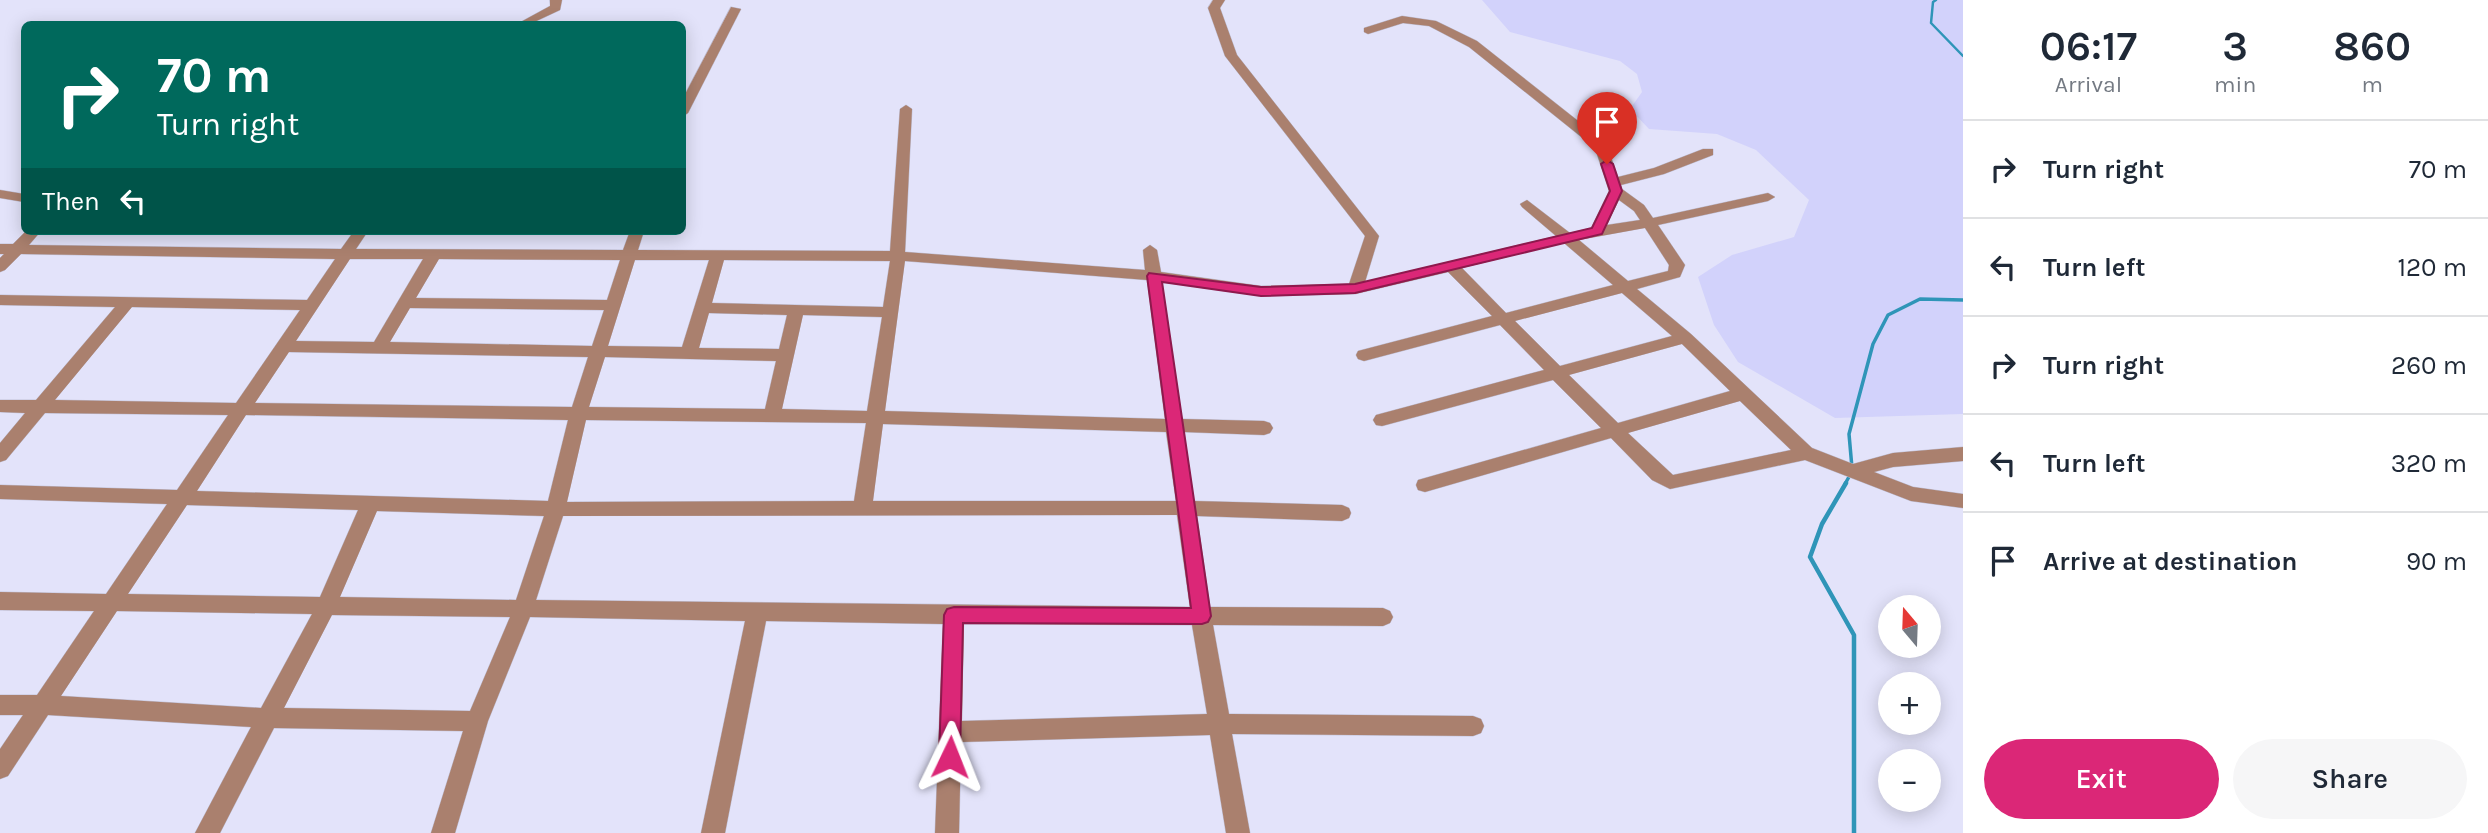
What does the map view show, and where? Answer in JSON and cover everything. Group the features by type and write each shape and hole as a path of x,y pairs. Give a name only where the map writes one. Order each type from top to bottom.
{"street":[{"path":"528,21 556,8 556,0"},
{"path":"1219,0 1214,8 1231,56 1372,236 1355,289"},
{"path":"686,105 735,9"},
{"path":"1364,355 1675,274 1677,265 1639,208 1615,187 1601,146 1473,44 1432,23 1402,19 1368,30"},
{"path":"862,509 897,256 906,109"},
{"path":"1597,231 1615,187 1708,152"},
{"path":"0,194 21,198"},
{"path":"0,249 346,254 897,256 1154,276 1261,291 1355,289 1597,231 1649,223 1768,197"},
{"path":"1527,204 1685,338 1806,453 1911,494 1963,501"},
{"path":"0,267 30,235"},
{"path":"0,768 108,603 184,496 358,235"},
{"path":"443,833 477,721 524,607 556,509 578,415 637,235"},
{"path":"1150,250 1202,616 1238,833"},
{"path":"379,347 434,254"},
{"path":"689,353 718,255"},
{"path":"1451,266 1658,475 1670,482 1806,453"},
{"path":"0,300 313,305"},
{"path":"0,455 128,302"},
{"path":"405,303 614,305"},
{"path":"703,308 890,312"},
{"path":"772,416 796,310"},
{"path":"1382,420 1685,338"},
{"path":"285,346 786,355"},
{"path":"1425,485 1742,394"},
{"path":"0,406 875,417 1264,428"},
{"path":"1852,471 1893,460 1963,454"},
{"path":"0,492 556,509 1186,508 1342,513"},
{"path":"207,833 327,605 371,503"},
{"path":"0,601 954,615 1384,617"},
{"path":"713,833 757,612"},
{"path":"947,833 954,615"},
{"path":"0,705 267,718 477,721"},
{"path":"950,732 1219,724 1473,726"}],"shaded area":[{"path":"1482,0 1963,0 1963,414 1835,418 1738,362 1714,325 1698,277 1732,255 1794,237 1809,200 1756,150 1717,134 1649,129 1630,109 1642,92 1637,74 1620,61 1510,32"}],"waterway":[{"path":"1936,0 1933,2 1931,23 1963,56"},
{"path":"1852,468 1849,434 1873,344 1888,315 1920,299 1963,300"},
{"path":"1845,484 1850,475"},
{"path":"1846,483 1822,524 1810,557 1854,635 1854,833"}],"route":[{"path":"950,757 954,615 1202,616 1154,276 1261,291 1355,289 1597,231 1616,191 1607,164"}]}
